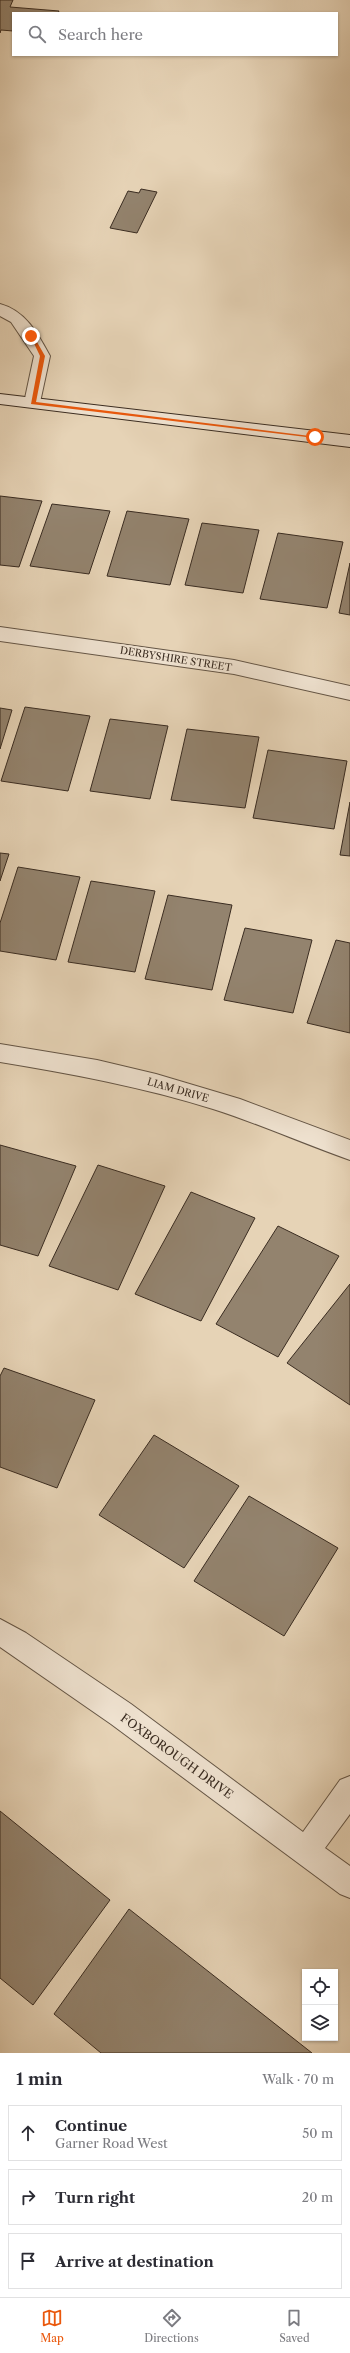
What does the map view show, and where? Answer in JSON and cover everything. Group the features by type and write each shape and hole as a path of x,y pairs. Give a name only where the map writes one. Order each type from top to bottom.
{"street":[{"path":"0,309 17,318 31,336 42,356 33,403"},
{"path":"0,399 350,441"},
{"name":"DERBYSHIRE STREET","path":"0,634 234,667 350,693"},
{"name":"LIAM DRIVE","path":"0,1053 127,1076 262,1116 350,1150"},
{"name":"FOXBOROUGH DRIVE","path":"0,1632 17,1642 121,1714 350,1884"},
{"path":"306,1851 350,1790"}],"building":[{"path":"0,0 13,0 10,7 59,11 12,12 12,31 1,30 0,33"},
{"path":"141,189 157,192 137,233 110,228 128,191 139,193"},
{"path":"0,496 42,501 19,567 0,565"},
{"path":"52,504 110,511 89,574 30,566"},
{"path":"127,511 189,519 170,585 107,576"},
{"path":"202,523 259,530 243,593 185,585"},
{"path":"278,533 343,542 327,608 260,599"},
{"path":"350,563 350,615 339,613"},
{"path":"25,707 90,716 68,791 1,781"},
{"path":"0,708 12,710 0,749"},
{"path":"110,719 168,726 150,799 90,791"},
{"path":"187,729 259,737 245,808 171,800"},
{"path":"268,750 347,761 334,829 253,818"},
{"path":"350,802 350,856 340,855"},
{"path":"0,853 9,854 0,881"},
{"path":"18,867 80,877 56,960 0,951 0,923"},
{"path":"91,881 155,891 135,972 68,962"},
{"path":"168,895 232,905 212,990 145,979"},
{"path":"245,928 312,940 293,1013 224,1000"},
{"path":"336,940 350,943 350,1033 307,1023"},
{"path":"0,1145 76,1166 38,1256 0,1245"},
{"path":"98,1165 165,1186 118,1290 49,1266"},
{"path":"191,1192 255,1218 201,1321 135,1294"},
{"path":"278,1226 339,1256 278,1357 216,1324"},
{"path":"350,1284 350,1405 287,1363"},
{"path":"4,1368 95,1400 57,1488 0,1467 0,1376"},
{"path":"154,1435 239,1486 184,1568 99,1515"},
{"path":"249,1496 338,1548 284,1636 194,1581"},
{"path":"0,1811 110,1900 33,2005 0,1978"},
{"path":"129,1909 312,2053 101,2053 54,2014"}],"route":[{"path":"31,336 42,356 33,403 315,437"}]}
